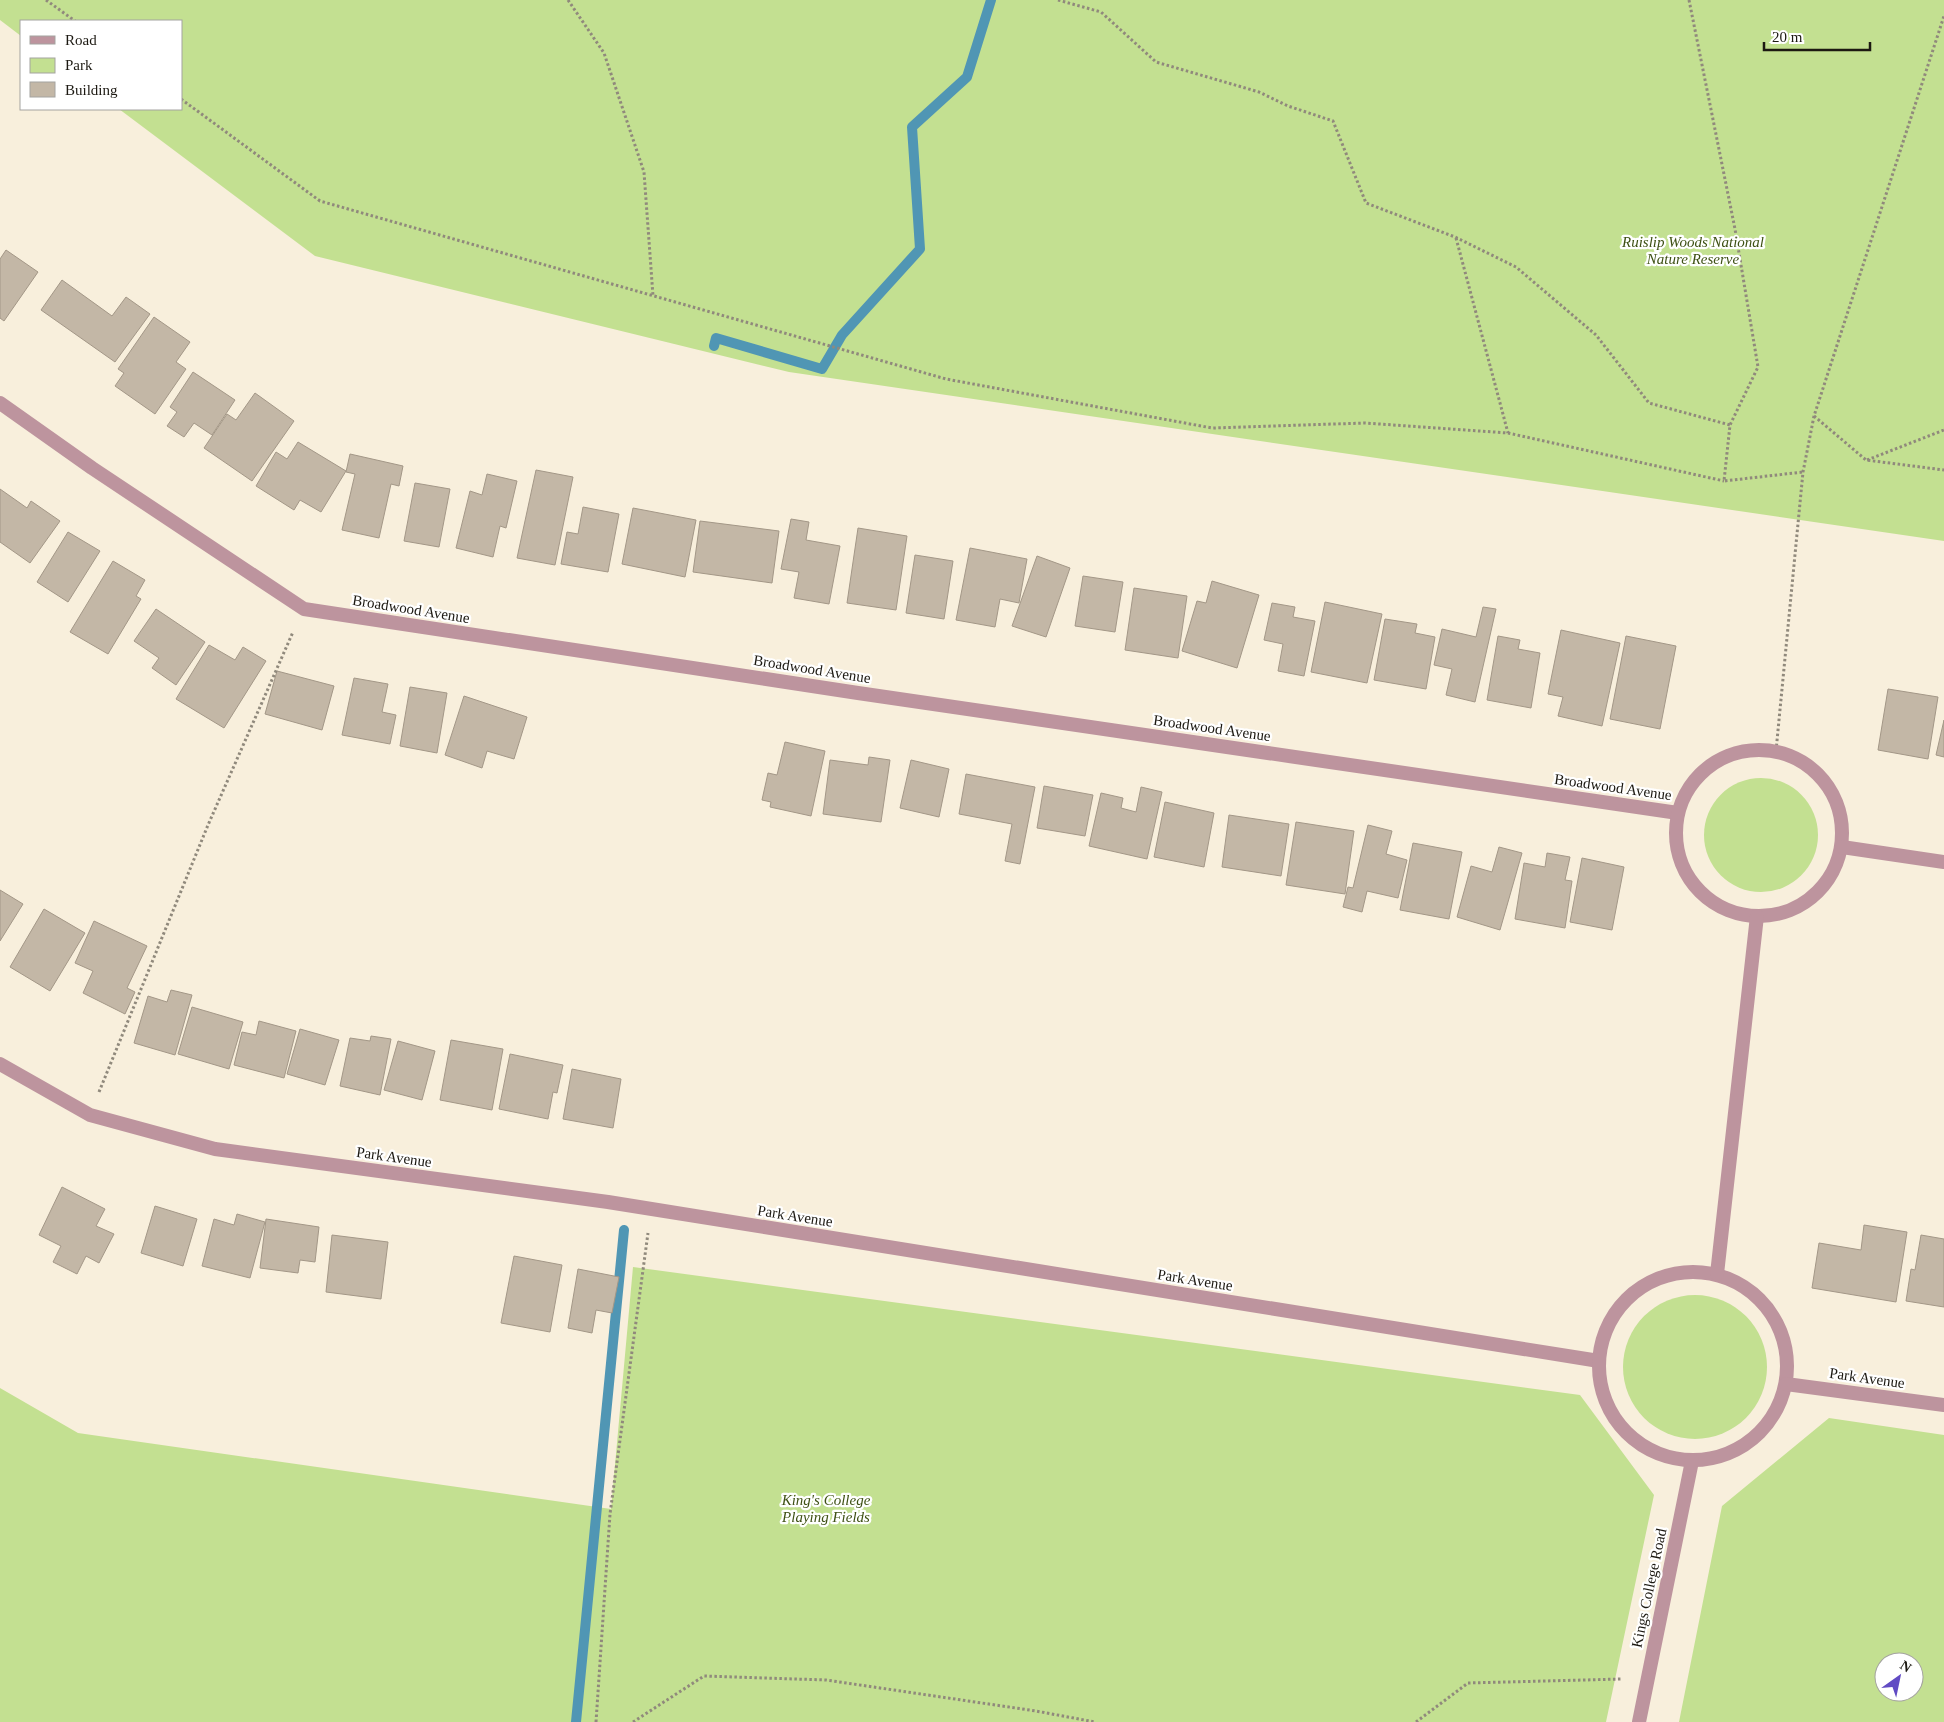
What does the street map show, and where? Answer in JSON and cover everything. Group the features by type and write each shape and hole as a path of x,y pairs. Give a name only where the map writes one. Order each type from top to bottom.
{"street":[{"name":"Broadwood Avenue","path":"0,403 92,468 304,609 858,693 1678,813"},
{"path":"1745,750 1776,751 1806,763 1826,782 1839,807 1842,847 1832,874 1810,899 1785,912 1757,916 1728,910 1701,892 1684,869 1676,841 1678,813 1689,786 1717,760 1745,750"},
{"path":"1842,847 1944,862"},
{"path":"1717,1274 1757,916"},
{"name":"Park Avenue","path":"0,1064 90,1115 215,1149 608,1202 1599,1361"},
{"path":"1689,1271 1717,1274 1743,1285 1765,1304 1780,1328 1788,1355 1786,1384 1775,1414 1754,1439 1725,1455 1692,1460 1662,1455 1636,1441 1615,1419 1602,1391 1599,1361 1604,1334 1617,1309 1637,1290 1661,1277 1689,1271"},
{"name":"Park Avenue","path":"1786,1384 1944,1406"},
{"name":"Kings College Road","path":"1639,1722 1692,1460"}],"path":[{"path":"46,0 73,20"},
{"path":"568,0 604,53 644,172 653,296"},
{"path":"1058,0 1101,12 1156,62 1259,92 1288,106 1333,121 1366,203 1456,237 1516,267 1596,335 1649,403 1730,425"},
{"path":"1688,0 1735,229 1758,366 1730,425 1724,481"},
{"path":"1776,751 1803,472 1814,416 1944,16"},
{"path":"182,100 320,201 946,379 1212,428 1365,423 1508,433 1724,481 1803,472"},
{"path":"1456,237 1508,433"},
{"path":"1814,416 1866,460 1944,470"},
{"path":"1866,460 1944,430"},
{"path":"90,1115 208,826 304,609"},
{"path":"596,1722 610,1514 651,1209"},
{"path":"632,1722 704,1676 826,1680 1036,1711 1095,1722"},
{"path":"1416,1722 1468,1683 1647,1679"}],"green space":[{"name":"Ruislip Woods National Nature Reserve","path":"0,0 1944,0 1944,541 789,372 315,256 120,110 182,110 182,20 20,20 20,35 0,20"},
{"path":"1761,778 1783,783 1801,795 1813,813 1818,835 1813,857 1801,875 1783,887 1761,892 1739,887 1721,875 1709,857 1704,835 1709,813 1721,795 1739,783"},
{"name":"King's College Playing Fields","path":"633,1267 1580,1395 1654,1495 1606,1722 0,1722 0,1388 78,1433 611,1509"},
{"path":"1695,1295 1722,1301 1735,1307 1746,1316 1755,1327 1761,1340 1767,1367 1761,1394 1755,1407 1746,1418 1735,1427 1722,1433 1695,1439 1668,1433 1655,1427 1644,1418 1635,1407 1629,1394 1623,1367 1629,1340 1635,1327 1644,1316 1655,1307 1668,1301"},
{"path":"1829,1418 1944,1435 1944,1722 1679,1722 1722,1506"}],"building":[{"path":"6,250 38,272 4,321 0,318 0,259"},
{"path":"62,280 112,316 126,297 150,314 115,362 41,310"},
{"path":"154,317 190,342 176,362 186,369 155,414 115,386 124,373 118,369"},
{"path":"193,372 235,400 212,435 194,423 184,437 167,426 177,412 170,407"},
{"path":"255,393 294,421 252,481 204,448 227,414 236,420"},
{"path":"298,442 346,471 321,512 300,500 294,510 256,486 276,452 287,459"},
{"path":"350,454 403,466 399,486 391,484 379,538 342,530 355,474 346,472"},
{"path":"536,470 573,477 555,565 517,558"},
{"path":"487,474 517,481 506,528 500,526 493,557 456,548 470,491 482,495"},
{"path":"415,483 450,489 439,547 404,541"},
{"path":"0,489 27,508 31,501 60,521 30,563 0,542"},
{"path":"583,507 619,514 608,572 561,564 567,532 578,534"},
{"path":"633,508 696,520 685,577 622,564"},
{"path":"791,519 809,522 806,540 840,546 829,604 794,598 799,572 781,569"},
{"path":"700,521 779,531 772,583 693,572"},
{"path":"858,528 907,536 896,610 847,603"},
{"path":"68,532 100,551 68,602 37,582"},
{"path":"970,548 1027,559 1019,603 1000,599 995,627 956,620"},
{"path":"915,555 953,561 944,619 906,613"},
{"path":"1037,556 1070,568 1046,637 1012,626"},
{"path":"113,561 145,580 136,596 141,599 108,654 70,632"},
{"path":"1083,576 1123,582 1115,632 1075,626"},
{"path":"1212,581 1259,595 1237,668 1182,651 1197,601 1206,603"},
{"path":"1134,588 1187,596 1178,658 1125,650"},
{"path":"1325,602 1382,614 1367,683 1311,672"},
{"path":"1272,603 1295,607 1293,617 1315,621 1304,676 1278,671 1283,644 1264,640"},
{"path":"1483,607 1496,609 1475,702 1446,695 1452,669 1434,665 1442,629 1476,637"},
{"path":"156,609 205,642 176,685 152,668 159,658 134,641"},
{"path":"1385,619 1417,624 1415,633 1435,637 1426,689 1374,680"},
{"path":"1561,630 1620,643 1602,726 1558,716 1563,697 1548,694"},
{"path":"1498,636 1520,640 1518,649 1540,653 1531,708 1487,700"},
{"path":"1626,636 1676,646 1660,729 1610,719"},
{"path":"209,645 235,660 243,647 266,661 224,728 176,699"},
{"path":"277,671 334,686 322,730 265,714"},
{"path":"354,678 388,684 382,712 396,715 390,744 342,735"},
{"path":"410,687 447,693 437,753 400,746"},
{"path":"1888,689 1938,697 1928,759 1878,750"},
{"path":"464,696 527,717 514,759 487,751 482,768 445,755"},
{"path":"1944,720 1944,757 1936,755"},
{"path":"785,742 825,751 811,816 770,807 771,802 762,800 768,773 777,775"},
{"path":"869,757 890,760 881,822 823,814 830,760 868,765"},
{"path":"911,760 949,769 939,817 900,808"},
{"path":"966,774 1035,787 1020,864 1005,861 1012,824 959,814"},
{"path":"1044,786 1093,795 1085,836 1037,828"},
{"path":"1141,787 1162,792 1147,859 1089,846 1101,793 1123,798 1121,808 1136,812"},
{"path":"1165,802 1214,813 1204,867 1154,857"},
{"path":"1229,815 1289,824 1281,876 1222,867"},
{"path":"1296,822 1354,831 1345,894 1286,885"},
{"path":"1368,825 1392,831 1386,854 1407,860 1398,898 1367,891 1362,912 1343,907 1348,887 1353,888"},
{"path":"1413,843 1462,852 1449,919 1400,910"},
{"path":"1499,847 1522,853 1500,930 1457,917 1471,866 1492,872"},
{"path":"1547,853 1570,857 1565,880 1572,881 1565,928 1515,919 1524,863 1545,867"},
{"path":"1582,858 1624,867 1612,930 1570,922"},
{"path":"0,890 23,904 0,941"},
{"path":"44,909 85,933 50,991 10,967"},
{"path":"94,921 147,946 127,988 135,992 125,1014 83,993 93,971 75,963"},
{"path":"171,990 192,995 175,1055 134,1043 148,996 167,1002"},
{"path":"192,1007 243,1022 229,1069 178,1054"},
{"path":"259,1021 296,1031 284,1078 234,1065 242,1032 256,1035"},
{"path":"300,1029 339,1040 325,1085 287,1074"},
{"path":"371,1036 391,1039 380,1095 340,1086 350,1038 370,1041"},
{"path":"451,1040 503,1049 492,1110 440,1100"},
{"path":"398,1041 435,1051 422,1100 384,1090"},
{"path":"510,1054 563,1065 557,1093 553,1092 548,1119 499,1109"},
{"path":"572,1069 621,1079 613,1128 563,1119"},
{"path":"62,1187 105,1209 96,1226 114,1234 99,1263 86,1256 77,1274 53,1262 61,1246 39,1235"},
{"path":"155,1206 197,1219 183,1266 141,1253"},
{"path":"237,1214 265,1222 250,1278 202,1266 214,1219 234,1225"},
{"path":"266,1219 319,1227 315,1262 300,1260 298,1273 260,1268"},
{"path":"1864,1225 1907,1232 1896,1302 1812,1288 1819,1243 1861,1250"},
{"path":"332,1235 388,1242 381,1299 326,1292"},
{"path":"1921,1235 1944,1239 1944,1307 1906,1301 1911,1269 1915,1270"},
{"path":"514,1256 562,1265 550,1332 501,1323"},
{"path":"578,1269 619,1277 612,1313 596,1310 592,1333 568,1328"}],"waterway":[{"path":"714,346 716,338 822,369 842,335 920,249 912,127 967,77 991,0"},
{"path":"576,1722 624,1230"}]}
